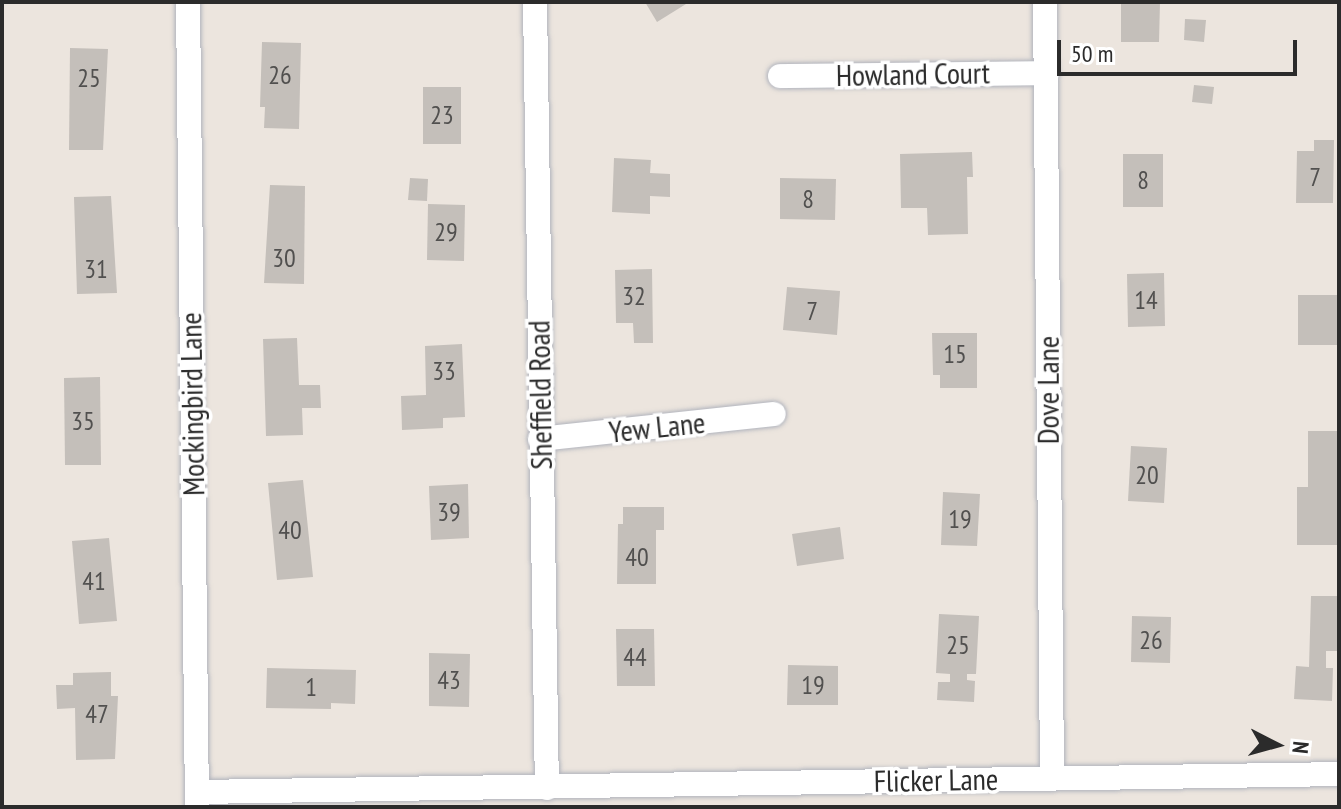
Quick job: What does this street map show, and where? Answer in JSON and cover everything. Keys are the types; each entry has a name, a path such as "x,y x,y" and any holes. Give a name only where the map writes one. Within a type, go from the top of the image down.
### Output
{"street":[{"name":"Mockingbird Lane","path":"188,2 197,800"},
{"name":"Sheffield Road","path":"535,2 547,788"},
{"name":"Dove Lane","path":"1045,2 1052,778"},
{"name":"Howland Court","path":"780,76 1047,73"},
{"name":"Yew Lane","path":"540,439 774,414"},
{"name":"Flicker Lane","path":"197,800 547,788 1339,774"}],"building":[{"path":"645,2 684,2 686,4 657,22"},
{"path":"1121,2 1160,2 1159,42 1121,42"},
{"path":"1185,19 1206,20 1204,42 1184,40"},
{"path":"262,42 301,43 299,129 264,128 265,107 260,107"},
{"path":"70,48 108,49 103,150 69,150"},
{"path":"1194,85 1214,87 1212,104 1192,102"},
{"path":"423,87 461,87 461,144 423,144"},
{"path":"1314,140 1334,140 1333,203 1296,203 1297,151 1314,151"},
{"path":"972,152 973,177 967,177 968,234 928,235 927,208 901,208 900,154"},
{"path":"1123,154 1163,154 1163,207 1123,207"},
{"path":"614,158 651,160 650,173 670,174 670,197 650,196 650,214 612,212"},
{"path":"410,178 428,179 427,201 408,200"},
{"path":"780,178 836,179 835,220 780,219"},
{"path":"270,185 305,186 304,284 264,283"},
{"path":"111,196 117,293 77,294 74,197"},
{"path":"428,204 465,205 464,261 427,260"},
{"path":"652,269 653,343 634,343 633,323 616,323 615,270"},
{"path":"1164,273 1165,326 1128,327 1127,274"},
{"path":"787,287 840,291 837,335 783,330"},
{"path":"1298,295 1339,295 1339,345 1298,345"},
{"path":"932,333 977,333 977,388 940,388 940,375 933,375"},
{"path":"297,338 299,385 320,385 321,408 302,408 303,435 266,436 263,339"},
{"path":"462,344 465,417 443,418 443,428 402,430 401,396 426,395 425,346"},
{"path":"100,377 101,465 65,465 64,378"},
{"path":"1308,431 1339,431 1339,545 1297,545 1297,487 1308,487"},
{"path":"1131,446 1167,448 1164,503 1128,501"},
{"path":"303,480 313,577 277,580 268,483"},
{"path":"468,484 469,538 431,540 429,486"},
{"path":"943,492 980,494 977,546 941,545"},
{"path":"623,507 664,507 664,530 656,530 656,584 617,584 618,524 623,524"},
{"path":"840,527 844,559 797,566 792,534"},
{"path":"109,538 117,621 79,624 72,541"},
{"path":"1311,596 1339,596 1339,651 1326,651 1326,668 1333,668 1332,701 1294,699 1296,666 1309,667"},
{"path":"939,614 979,616 976,674 967,674 967,680 975,681 974,702 937,700 938,682 950,682 950,674 936,673"},
{"path":"1132,616 1171,617 1170,663 1131,662"},
{"path":"616,629 654,629 655,686 617,686"},
{"path":"429,653 470,654 469,707 429,706"},
{"path":"788,665 838,666 838,705 787,705"},
{"path":"267,668 356,670 355,704 331,703 331,709 266,708"},
{"path":"111,672 111,696 118,696 115,759 76,760 75,708 57,709 56,685 73,685 73,673"}]}
